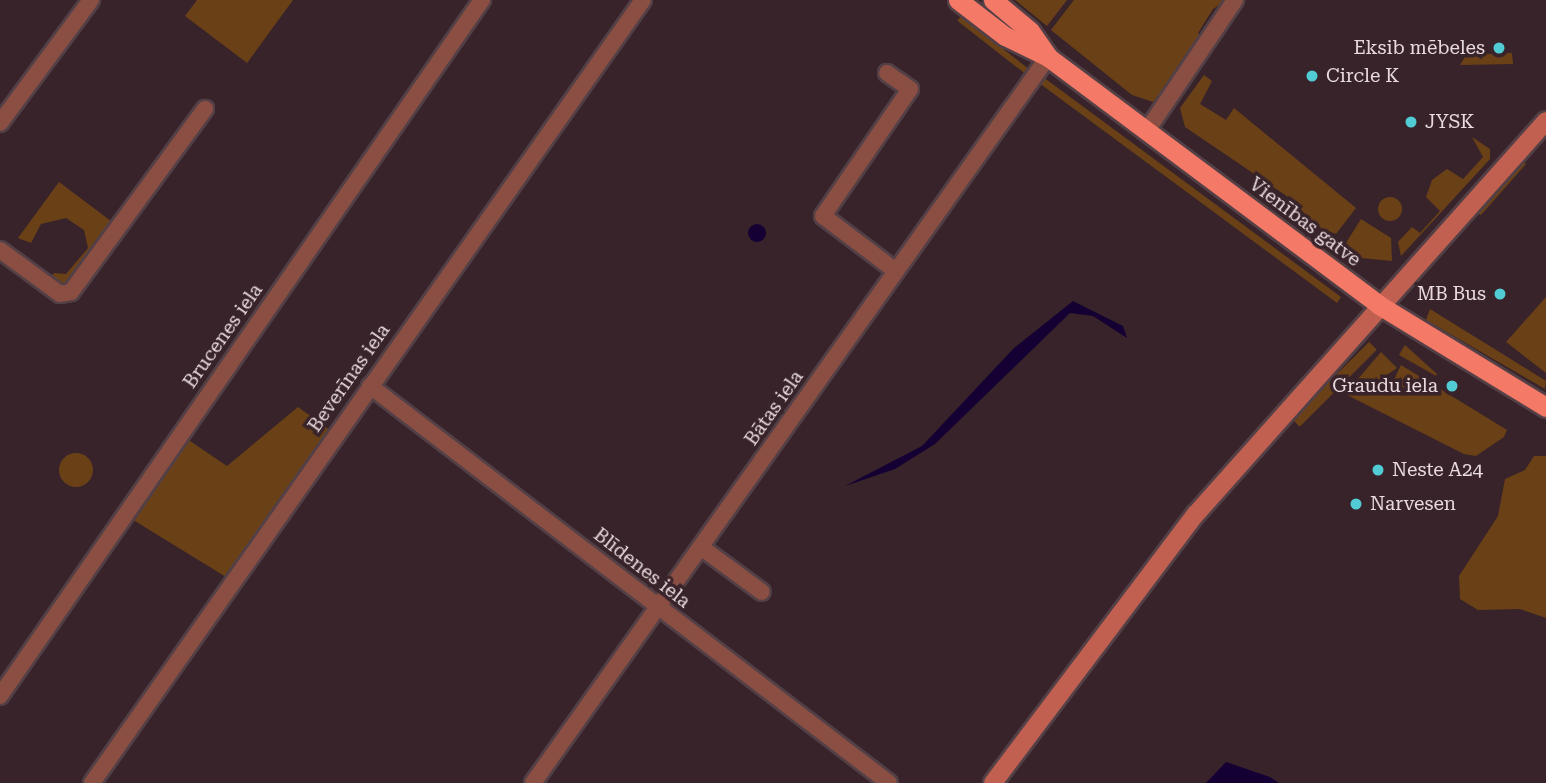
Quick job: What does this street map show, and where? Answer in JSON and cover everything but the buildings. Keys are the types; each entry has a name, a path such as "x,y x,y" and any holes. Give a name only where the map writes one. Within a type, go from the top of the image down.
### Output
{"highway":[{"name":"Vienības gatve","path":"958,0 1004,36 1048,57 1379,305 1546,407"},
{"name":"Vienības gatve","path":"993,0 1030,31 1048,57"}],"main road":[{"path":"993,783 1196,514 1379,305 1546,121"}],"street":[{"path":"0,123 91,0"},
{"name":"Brucenes iela","path":"0,696 482,0"},
{"name":"Beverīnas iela","path":"92,783 643,0"},
{"path":"1146,132 1235,0"},
{"name":"Bātas iela","path":"541,780 659,608 1048,57"},
{"path":"887,73 910,89 823,216 896,271"},
{"path":"0,250 60,294 71,292 205,109"},
{"name":"Blīdenes iela","path":"370,386 889,783"},
{"path":"702,548 762,592"}],"shaded area":[{"path":"197,0 293,0 247,63 185,16"},
{"path":"1015,0 1067,0 1047,26"},
{"path":"1074,0 1227,0 1213,9 1198,33 1205,41 1153,102 1132,95 1051,30"},
{"path":"961,16 1030,70 1026,74 957,21"},
{"path":"1512,53 1513,64 1460,65 1466,55"},
{"path":"1204,75 1212,81 1200,104 1226,120 1234,108 1356,208 1336,234 1316,226 1291,199 1185,127 1180,108"},
{"path":"1038,76 1043,77 1341,297 1337,303 1035,80"},
{"path":"1472,137 1490,149 1490,159 1401,256 1398,242 1412,227 1420,233 1440,211 1426,197 1432,180 1447,169 1463,179 1483,157"},
{"path":"1524,162 1526,164 1481,215 1478,213"},
{"path":"59,182 115,224 66,288 48,282 54,273 66,274 88,248 84,230 66,218 41,224 31,243 18,238"},
{"path":"1390,197 1398,201 1402,209 1398,217 1390,221 1382,217 1378,209 1382,201"},
{"path":"1361,219 1391,238 1392,261 1361,258 1344,246"},
{"path":"753,224 761,224 766,233 764,240 753,242 748,237 748,229"},
{"path":"1546,297 1546,373 1506,342"},
{"path":"1073,301 1123,326 1127,338 1093,316 1070,313 935,444 895,469 845,486 922,446 1014,348"},
{"path":"1430,309 1546,381 1545,389 1426,320"},
{"path":"1369,342 1377,350 1300,427 1292,419"},
{"path":"1405,345 1437,374 1436,376 1399,355"},
{"path":"1381,352 1397,368 1378,381 1390,388 1401,365 1507,430 1504,437 1476,456 1464,454 1345,394"},
{"path":"298,407 330,430 226,577 130,518 195,429 190,441 227,466"},
{"path":"76,453 88,458 93,470 88,482 76,487 64,482 59,470 64,458"},
{"path":"1534,456 1546,456 1546,618 1520,609 1478,610 1460,599 1459,576 1498,516 1505,479 1525,470"},
{"path":"1226,762 1270,777 1279,783 1206,783"}],"place":[{"name":"Eksib mēbeles","path":"1499,48"},
{"name":"Circle K","path":"1312,76"},
{"name":"JYSK","path":"1411,122"},
{"name":"MB Bus","path":"1500,294"},
{"name":"Graudu iela","path":"1452,386"},
{"name":"Neste A24","path":"1378,470"},
{"name":"Narvesen","path":"1356,504"}]}
